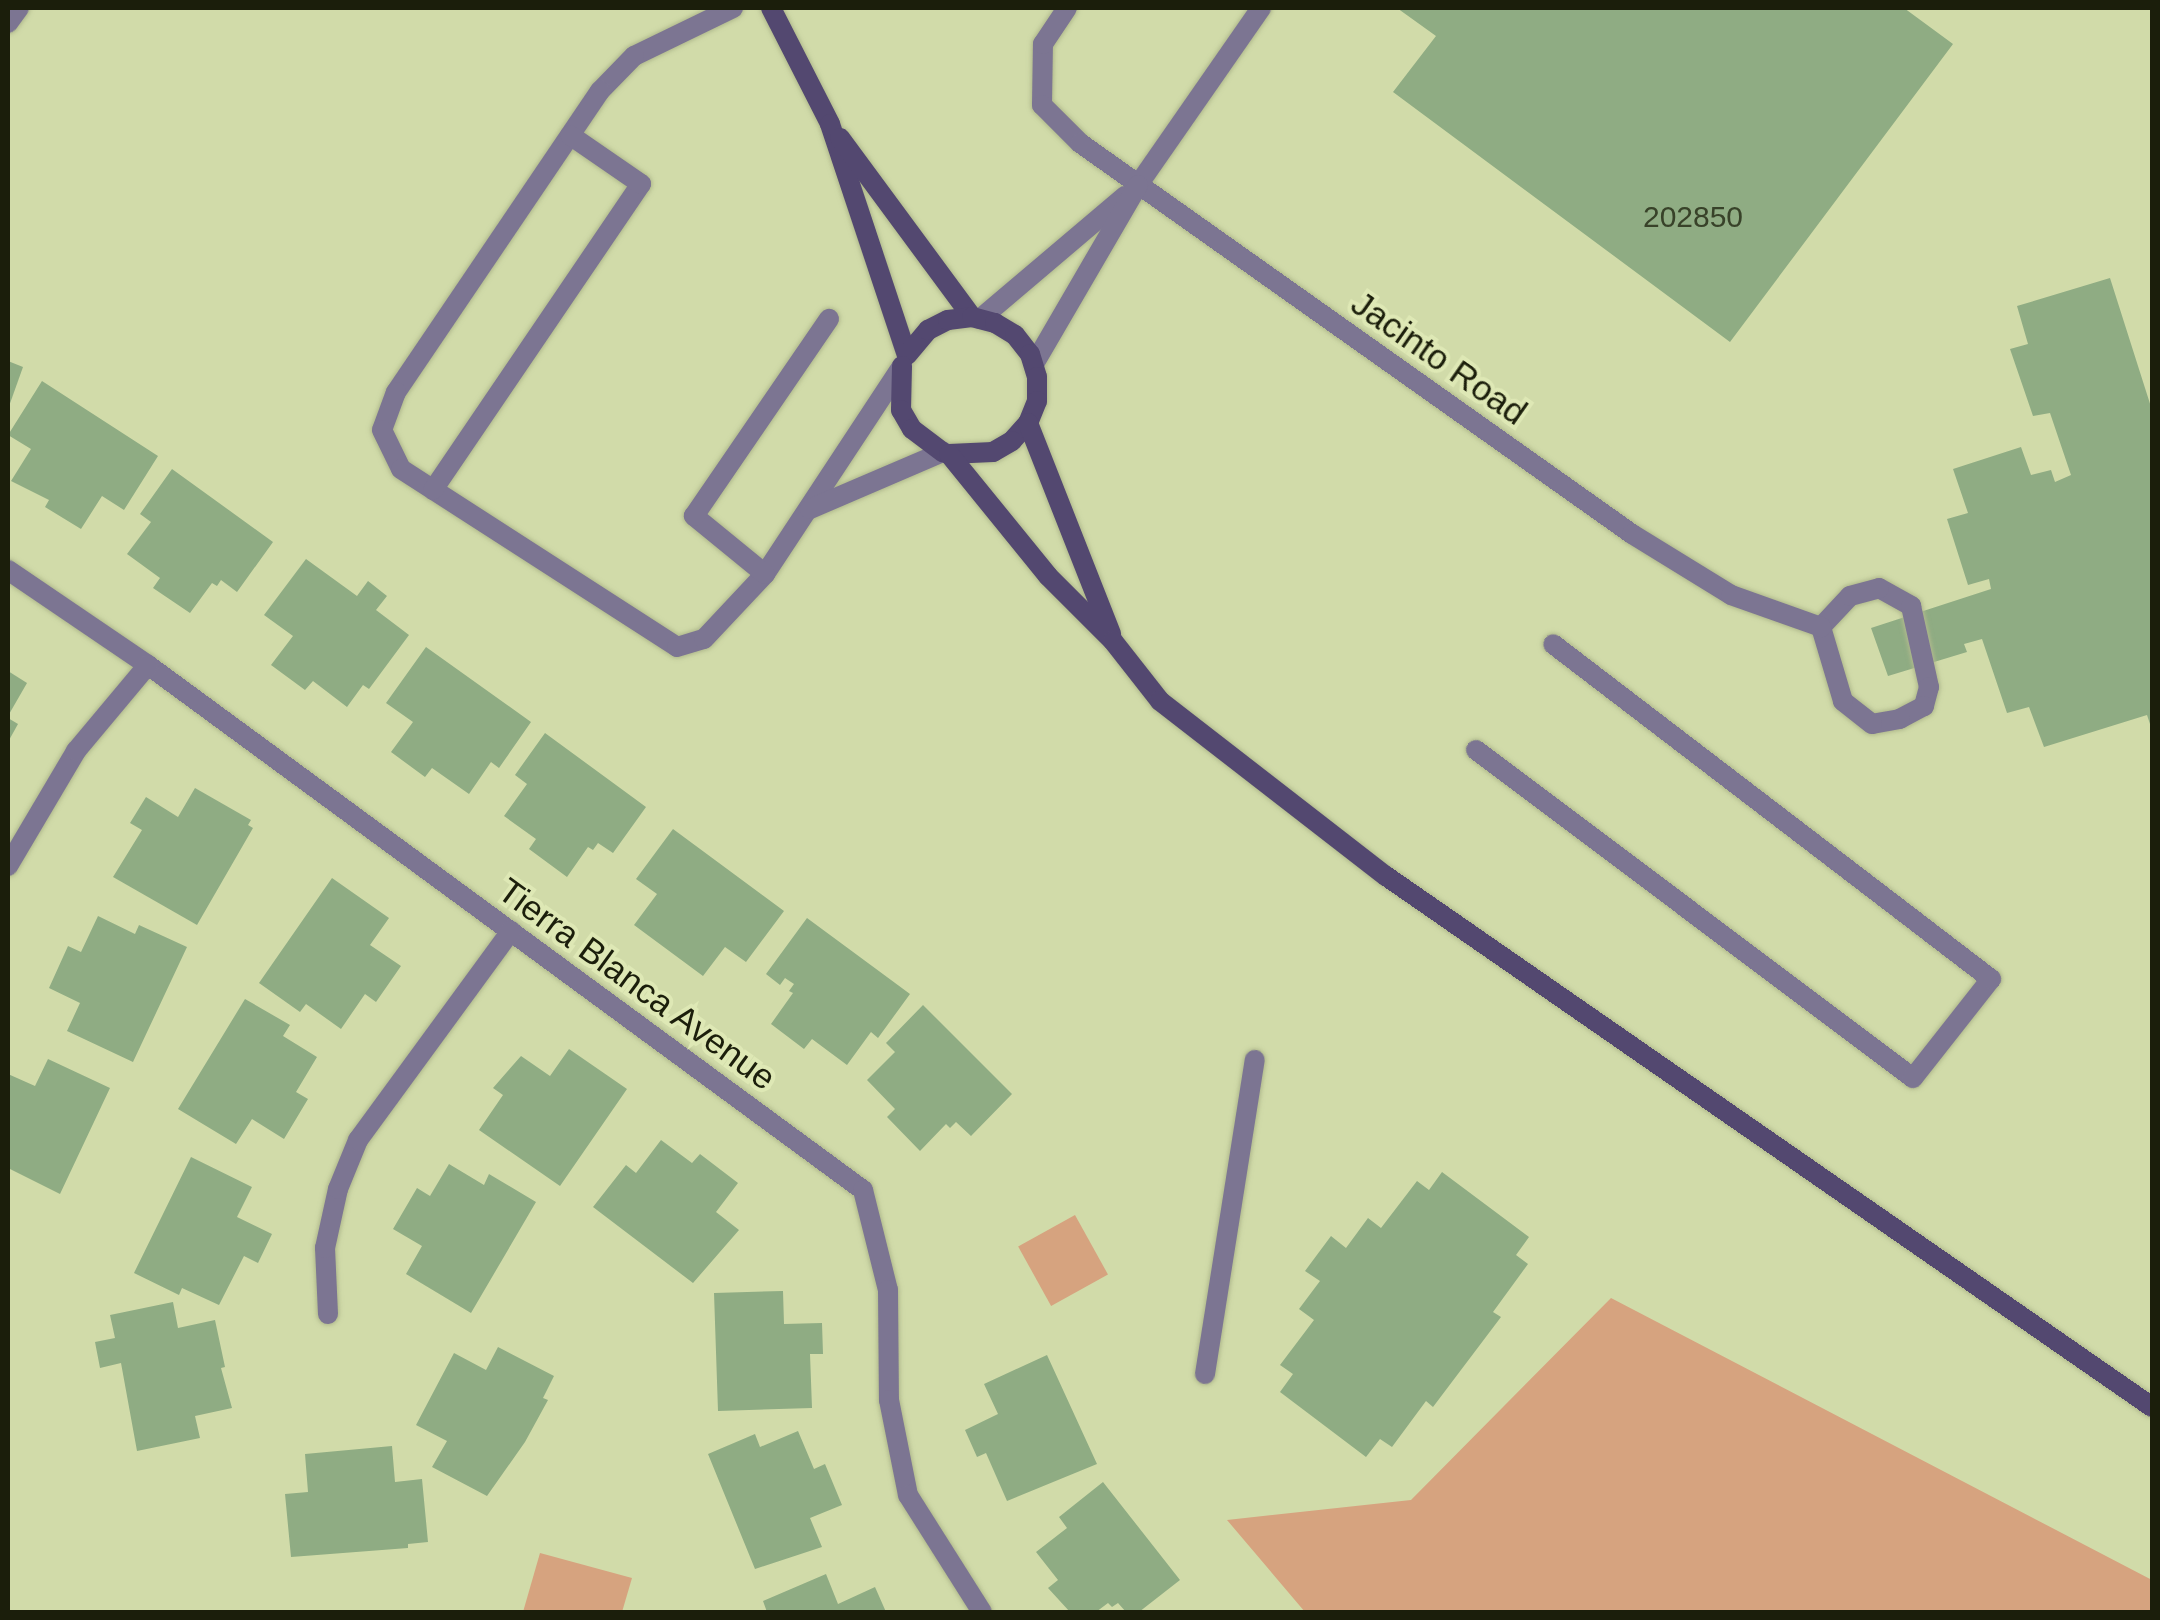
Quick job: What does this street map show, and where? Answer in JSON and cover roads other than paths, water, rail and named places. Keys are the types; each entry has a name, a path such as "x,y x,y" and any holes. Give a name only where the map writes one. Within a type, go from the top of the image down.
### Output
{"street":[{"path":"8,23 19,8"},
{"path":"734,8 634,56 600,91 396,392 382,430 402,469 676,647 704,639 765,574 904,360 928,330 948,320 976,318 1016,335 1034,364 1037,401 1028,424 993,452 946,453 808,510"},
{"path":"772,8 830,124 904,360 902,410 912,429 946,453 1048,576 1114,641 1160,701 1386,876 2152,1406"},
{"name":"Jacinto Road","path":"1067,8 1042,44 1042,105 1080,143 1632,534 1731,595 1821,627"},
{"path":"1034,364 1138,184 1261,8"},
{"path":"830,124 976,318"},
{"path":"432,490 641,184 570,135"},
{"path":"976,318 1138,184"},
{"path":"765,574 694,516 829,319"},
{"path":"1028,424 1114,641"},
{"name":"Tierra Blanca Avenue","path":"8,570 148,665 862,1190 888,1290 890,1400 908,1495 982,1612"},
{"path":"1879,588 1911,606 1929,687 1924,706 1900,719 1872,724 1843,701 1821,627 1850,596 1879,588"},
{"path":"1476,750 1913,1078 1990,978 1553,644"},
{"path":"8,866 76,751 148,665"},
{"path":"328,1314 325,1248 338,1189 358,1140 510,931"},
{"path":"1205,1374 1254,1060"}]}
